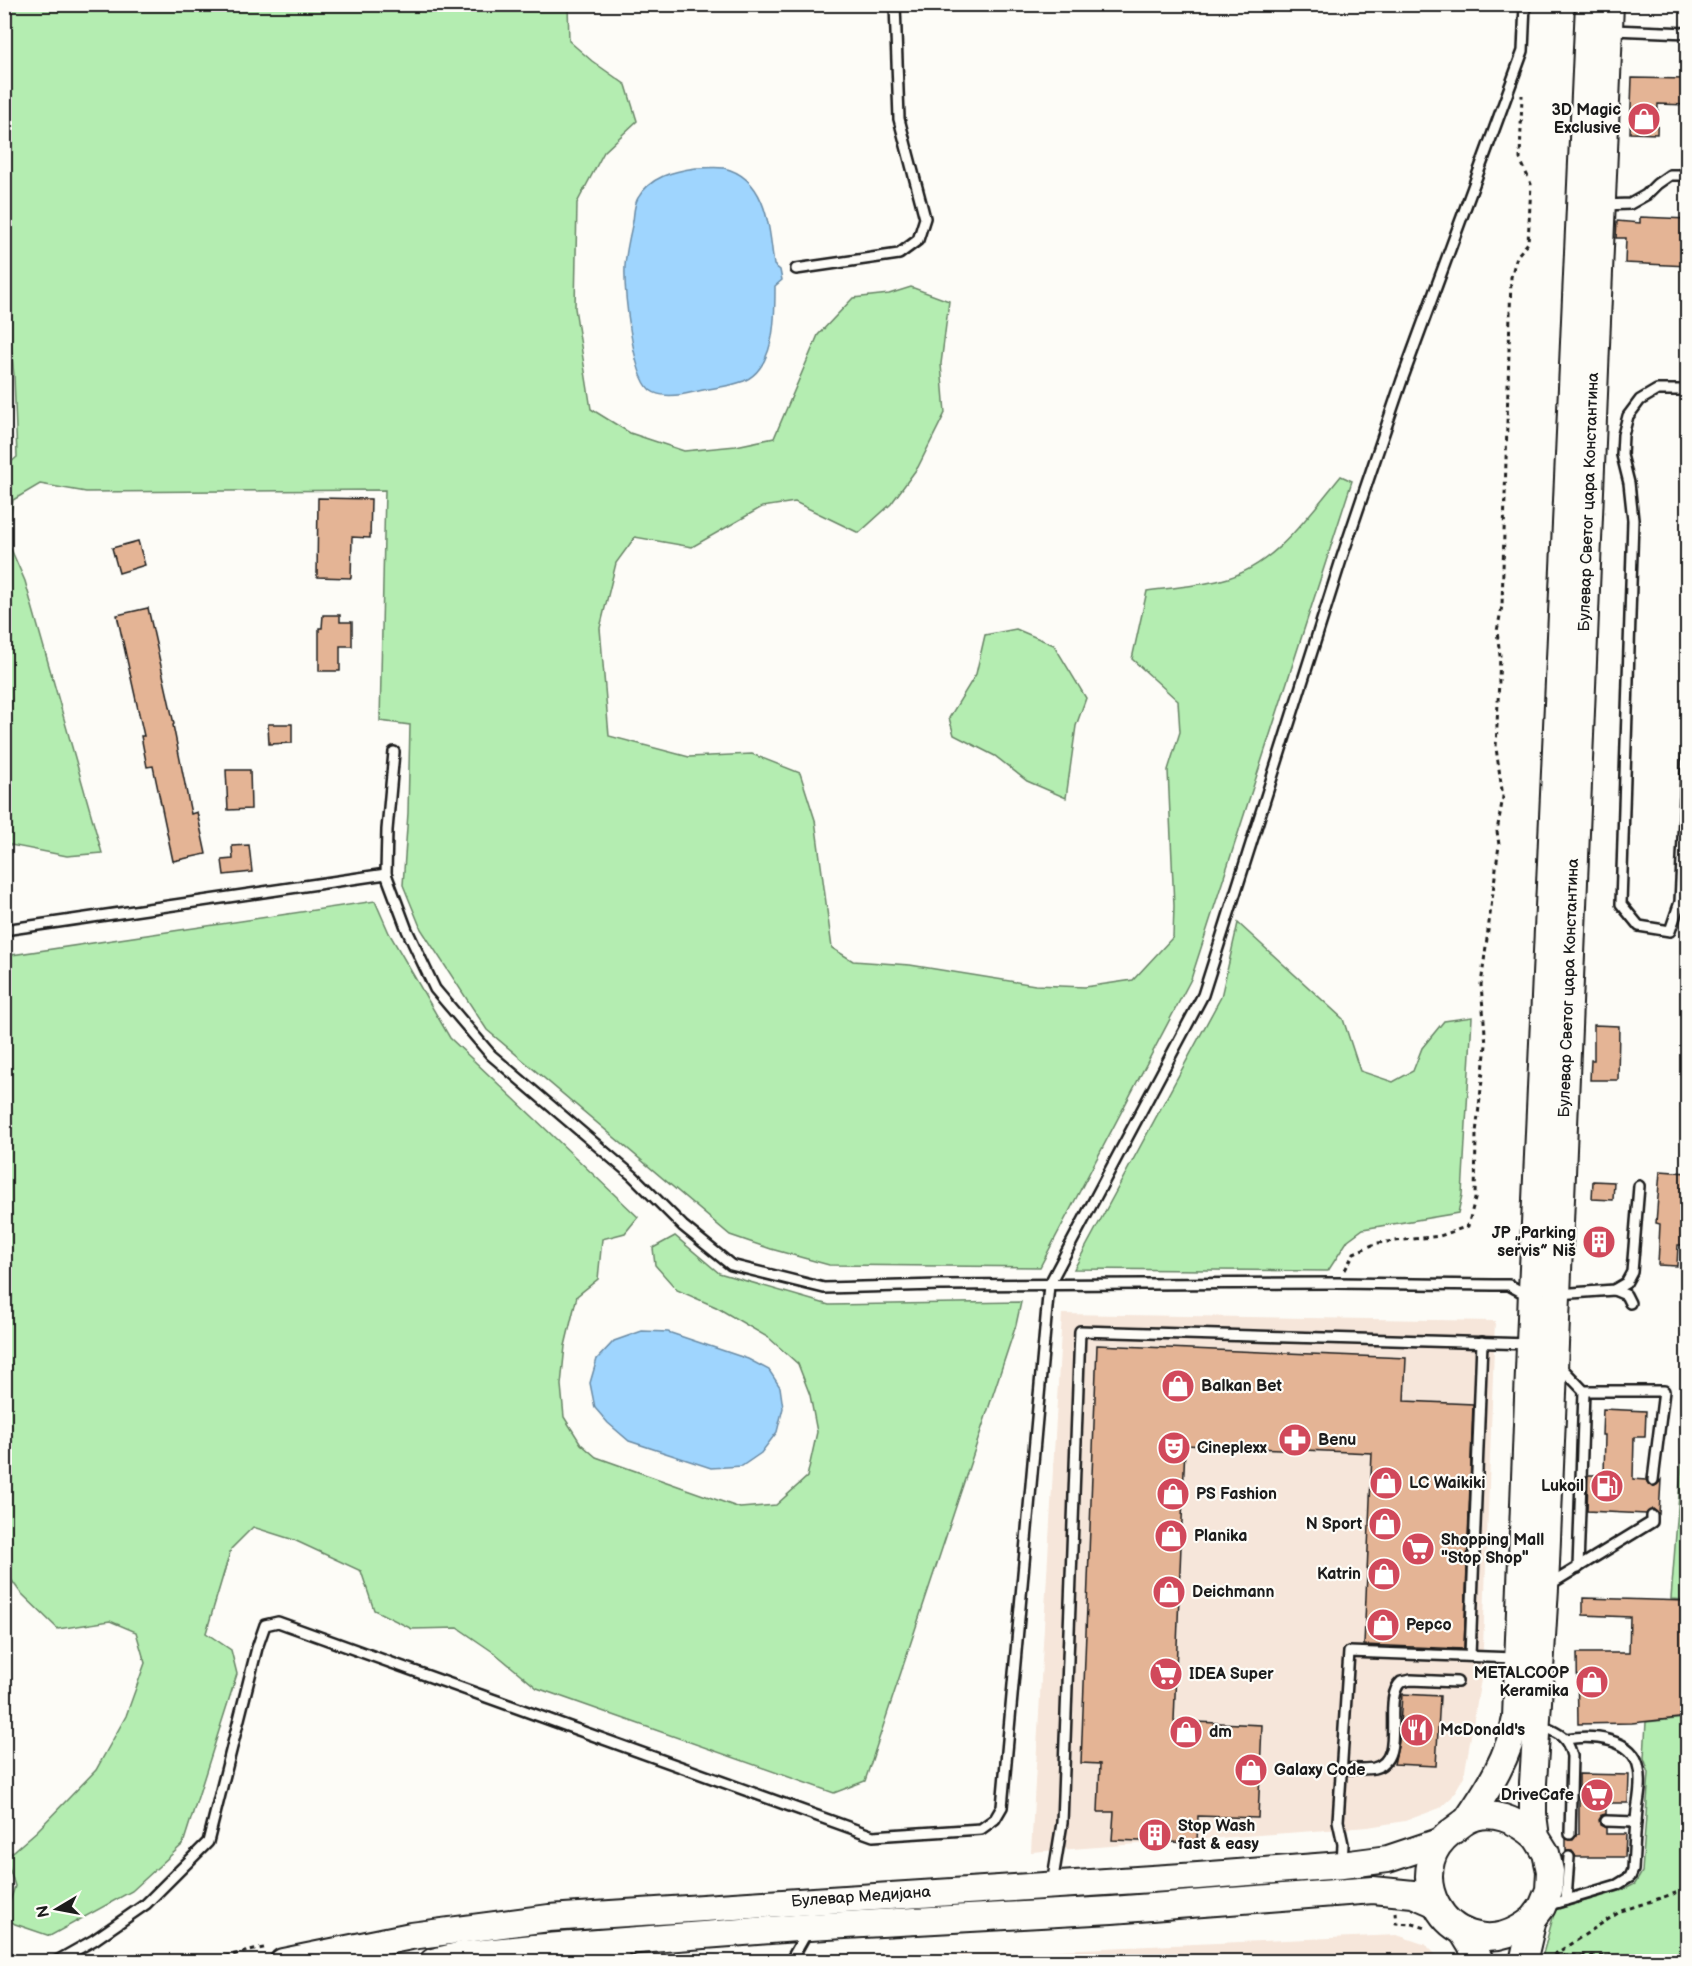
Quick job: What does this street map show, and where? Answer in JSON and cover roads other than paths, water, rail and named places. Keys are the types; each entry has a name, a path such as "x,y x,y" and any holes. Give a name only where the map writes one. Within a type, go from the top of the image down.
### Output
{"main road":[{"name":"Булевар Светог цара Константина","path":"1523,1962 1547,1909 1550,1871 1546,1853 1536,1837 1533,1790 1545,1588 1554,1360 1544,1293 1589,4"},
{"name":"Булевар Светог цара Константина","path":"1467,1820 1493,1782 1512,1741 1516,1718 1531,1344 1544,1293 1611,4"},
{"path":"1536,1837 1522,1825 1504,1817 1485,1816 1467,1820 1439,1842 1430,1862 1429,1882 1434,1903 1446,1919 1462,1931 1480,1937 1500,1937 1518,1931 1547,1909"},
{"name":"Булевар Медијана","path":"283,1962 411,1936 549,1918 1342,1865 1388,1859 1439,1842"},
{"name":"Булевар Медијана","path":"433,1962 475,1954 809,1927 1112,1910 1373,1890 1413,1894 1434,1903"},
{"path":"1462,1931 1481,1962"}],"lane":[{"path":"796,269 899,254 918,240 925,218 899,119 895,4"},
{"path":"56,1962 94,1940 146,1904 207,1842 257,1648 266,1625 278,1622 873,1836 981,1829 995,1819 1002,1807 1049,1285 1203,995 1402,380 1523,51 1525,4"},
{"path":"1609,30 1688,33"},
{"path":"1602,205 1630,204 1646,195 1656,184 1670,175 1688,175"},
{"path":"1688,390 1657,390 1640,400 1628,416 1623,435 1622,455 1629,483 1633,520 1621,904 1639,926 1670,932 1680,902 1688,733"},
{"path":"394,752 387,830 386,874 407,930 435,989 491,1056 633,1176 683,1226 731,1265 824,1288 1337,1283 1501,1285 1520,1291 1544,1293 1614,1290 1626,1295 1630,1303"},
{"path":"4,930 386,874"},
{"path":"1614,1290 1626,1283 1632,1272 1639,1186"},
{"path":"1057,1885 1054,1872 1062,1823 1080,1331 1531,1344"},
{"path":"1470,1656 1482,1342"},
{"path":"1554,1360 1584,1390 1664,1391 1653,1480"},
{"path":"1578,1568 1584,1390"},
{"path":"1545,1588 1652,1522 1652,1516"},
{"path":"1342,1865 1343,1844 1338,1821 1349,1652 1518,1658"},
{"path":"1340,1769 1375,1768 1386,1759 1391,1751 1394,1693 1398,1686 1408,1680 1457,1682"},
{"path":"1537,1724 1566,1739 1590,1737 1620,1744 1630,1750 1639,1768 1633,1870 1630,1876 1617,1885 1547,1909"},
{"path":"1566,1739 1572,1756 1575,1820 1570,1834"},
{"path":"1606,1821 1636,1822"},
{"path":"1547,1909 1569,1857"},
{"path":"790,1962 809,1927"},
{"path":"588,1944 616,1951 632,1962"}],"water":[{"path":"696,168 724,168 739,174 750,183 764,207 774,265 780,270 782,280 775,286 774,325 768,352 755,374 732,385 684,394 660,395 650,390 638,367 630,331 625,278 626,255 636,203 643,191 663,176"},
{"path":"642,1331 668,1332 748,1359 769,1370 780,1387 783,1408 777,1432 761,1453 742,1466 711,1468 629,1441 608,1423 595,1408 590,1383 597,1359 614,1341"}],"place":[{"name":"3D Magic Exclusive","path":"1644,119"},
{"name":"JP „Parking servis” Niš","path":"1599,1242"},
{"name":"Balkan Bet","path":"1178,1386"},
{"name":"Benu","path":"1295,1440"},
{"name":"Cineplexx","path":"1174,1448"},
{"name":"LC Waikiki","path":"1386,1483"},
{"name":"Lukoil","path":"1607,1486"},
{"name":"PS Fashion","path":"1173,1494"},
{"name":"N Sport","path":"1385,1524"},
{"name":"Planika","path":"1171,1536"},
{"name":"Shopping Mall \"Stop Shop\"","path":"1418,1549"},
{"name":"Katrin","path":"1384,1574"},
{"name":"Deichmann","path":"1169,1592"},
{"name":"Pepco","path":"1383,1625"},
{"name":"IDEA Super","path":"1166,1674"},
{"name":"METALCOOP Keramika","path":"1592,1682"},
{"name":"McDonald's","path":"1417,1730"},
{"name":"dm","path":"1186,1732"},
{"name":"Galaxy Code","path":"1251,1770"},
{"name":"DriveCafe","path":"1597,1795"},
{"name":"Stop Wash fast & easy","path":"1155,1835"}]}
